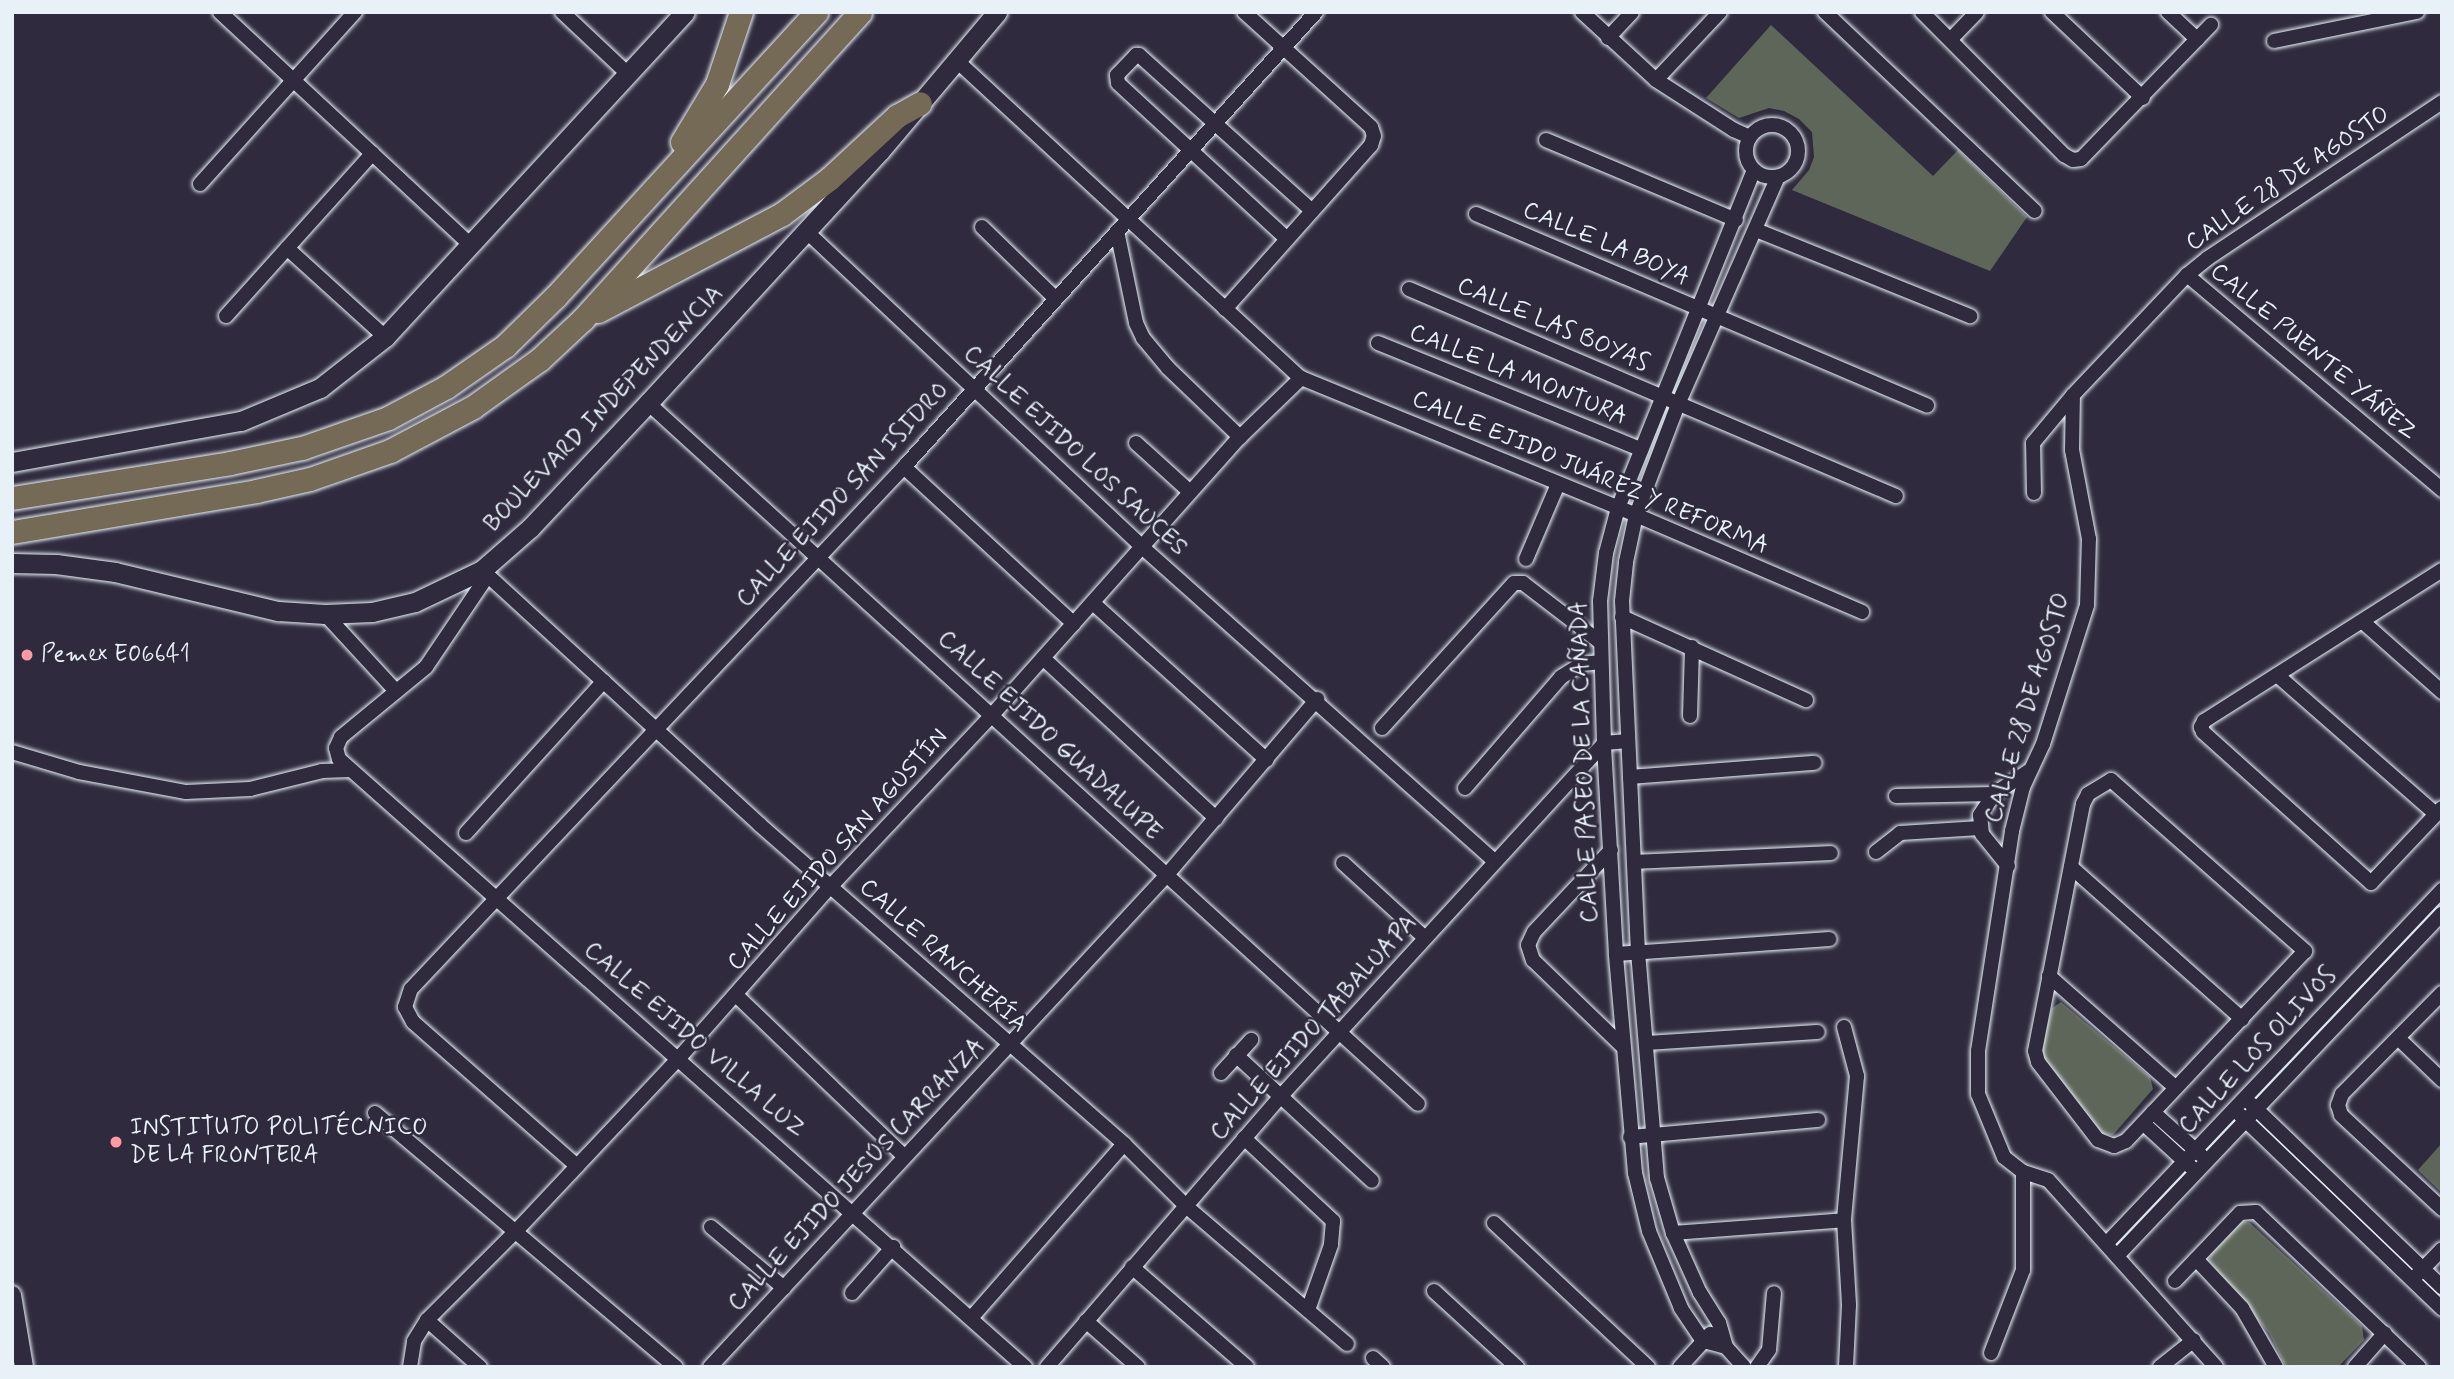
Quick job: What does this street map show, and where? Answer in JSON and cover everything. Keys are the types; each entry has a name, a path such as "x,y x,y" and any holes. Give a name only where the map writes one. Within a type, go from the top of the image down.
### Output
{"highway":[{"path":"643,201 717,84 741,12"},
{"path":"12,498 268,456 329,440 372,424 446,387 505,346 600,251 816,12"},
{"path":"12,532 256,491 310,479 369,460 473,407 539,360 583,319 860,12"},
{"path":"583,319 782,214 829,179 897,116 920,103"}],"main road":[{"path":"12,462 240,421 320,388 385,337 685,12"},
{"name":"BOULEVARD INDEPENDENCIA","path":"12,564 92,568 278,611 325,614 372,612 415,602 485,572 648,403 806,231 998,12"}],"street":[{"path":"220,12 471,245"},
{"path":"200,184 355,12"},
{"path":"562,12 629,75"},
{"path":"1225,309 1371,145 1374,136 1371,127 1244,12"},
{"name":"CALLE EJIDO SAN ISIDRO","path":"577,1166 413,1022 405,1007 411,989 817,556 904,467 1316,12"},
{"path":"1582,12 1656,80 1734,130 1750,137"},
{"path":"1608,38 1632,12"},
{"path":"1656,80 1720,12"},
{"path":"1825,12 2035,211"},
{"path":"1922,12 2064,155 2077,160 2143,98 2211,25"},
{"path":"1951,39 1977,12"},
{"path":"2052,12 2143,98"},
{"path":"2168,12 2197,39"},
{"path":"2274,41 2417,12"},
{"path":"1287,239 1117,80 1117,75 1139,55 1312,211"},
{"path":"956,60 1122,226 1225,309 1300,378"},
{"name":"CALLE 28 DE AGOSTO","path":"2216,1367 2048,1180 2023,1172 2004,1157 1993,1125 1979,1103 1976,1072 2015,821 2028,771 2043,744 2085,614 2088,596 2089,539 2071,432 2073,395 2187,275 2208,258 2442,102"},
{"path":"1763,126 1781,126 1795,137 1798,144 1797,161 1792,168 1778,177 1769,177 1754,170 1746,154 1750,137 1763,126"},
{"path":"1546,140 1736,220"},
{"path":"226,316 373,153"},
{"name":"CALLE PASEO DE LA CAÑADA","path":"1703,1341 1681,1308 1649,1231 1630,1137 1604,743 1601,584 1618,508 1754,170"},
{"path":"1718,316 1778,177"},
{"name":"CALLE LA BOYA","path":"1476,214 1927,405"},
{"path":"1122,226 1136,323 1143,338 1168,368 1240,437"},
{"path":"982,227 1055,298"},
{"path":"1756,230 1970,316"},
{"name":"CALLE EJIDO LOS SAUCES","path":"806,231 1142,547 1317,699 1495,861"},
{"path":"287,248 385,337"},
{"name":"CALLE PUENTE YÁÑEZ","path":"2187,275 2442,490"},
{"name":"CALLE LAS BOYAS","path":"1409,289 1896,496"},
{"name":"CALLE PASEO DE LA CAÑADA","path":"1718,316 1678,402 1636,515 1626,562 1622,617 1638,953 1657,1178 1673,1233 1700,1293 1719,1323 1726,1347 1744,1367"},
{"name":"CALLE LA MONTURA","path":"1378,343 1641,449"},
{"name":"CALLE EJIDO SAN AGUSTÍN","path":"411,1359 427,1320 516,1231 679,1058 830,887 1043,659 1240,437 1300,378"},
{"name":"CALLE EJIDO JUÁREZ Y REFORMA","path":"1300,378 1636,515 1862,612"},
{"path":"2034,493 2033,443 2073,395"},
{"name":"CALLE EJIDO GUADALUPE","path":"648,403 1418,1104"},
{"path":"1136,443 1190,492"},
{"path":"904,467 1074,624"},
{"path":"1526,559 1558,484"},
{"path":"2277,675 2439,811 2371,883 2203,732 2201,727 2204,722 2277,675 2363,622 2442,570"},
{"path":"325,614 395,690 433,659 485,572"},
{"name":"CALLE RANCHERÍA","path":"485,572 830,887 1124,1144 1186,1206 1347,1344"},
{"path":"1382,728 1514,583 1523,583 1600,642"},
{"path":"1093,603 1267,760"},
{"path":"1622,617 1806,700"},
{"path":"2363,622 2442,692"},
{"path":"1690,716 1692,647"},
{"path":"1043,659 1216,818"},
{"path":"1465,788 1562,677 1582,664 1601,662"},
{"path":"466,833 604,681"},
{"name":"CALLE EJIDO VILLA LUZ","path":"395,690 341,737 336,748 339,759 853,1211 1025,1367"},
{"name":"CALLE EJIDO JESÚS CARRANZA","path":"710,1367 1166,876 1317,699"},
{"path":"1604,743 1628,741"},
{"name":"CALLE EJIDO TABALUAPA","path":"1047,1367 1280,1097 1604,743"},
{"path":"12,751 79,772 186,792 250,789 322,771 350,770"},
{"path":"1630,777 1814,764"},
{"path":"2008,866 1980,828 1982,808 1994,794 2028,771"},
{"path":"2111,780 2305,951 2143,1123 2121,1144 2115,1146 2101,1143 2038,1062 2035,1051 2049,976 2085,799 2111,780"},
{"path":"1896,796 1994,794"},
{"path":"1876,852 1900,834 1980,828"},
{"path":"1611,850 1534,932 1528,946 1533,960 1623,1047"},
{"path":"1634,862 1831,853"},
{"path":"1343,863 1425,938"},
{"path":"2071,867 2242,1019"},
{"name":"CALLE LOS OLIVOS","path":"2107,1243 2442,890"},
{"name":"CALLE LOS OLIVOS","path":"2117,1256 2442,914"},
{"path":"1616,954 1829,939"},
{"path":"2049,976 2176,1088"},
{"path":"2442,993 2342,1094 2339,1110 2442,1209"},
{"path":"736,995 904,1156"},
{"path":"1844,1027 1857,1076 1844,1220 1849,1305 1846,1367"},
{"path":"1646,1043 1818,1032"},
{"path":"2398,1038 2442,1080"},
{"path":"1221,1073 1251,1040"},
{"path":"1236,1055 1372,1181"},
{"path":"2245,1098 2435,1276"},
{"path":"2234,1110 2442,1309"},
{"path":"2153,1112 2190,1156 2196,1172"},
{"path":"375,1113 676,1367"},
{"path":"1630,1137 1818,1120"},
{"path":"2143,1123 2190,1156 2207,1161"},
{"path":"1244,1139 1331,1217 1331,1245 1308,1310"},
{"path":"972,1317 1124,1144"},
{"path":"1991,1353 2018,1287 2024,1262 2023,1172"},
{"path":"2175,1281 2240,1213 2256,1212 2419,1367"},
{"path":"1673,1233 1844,1220"},
{"path":"1494,1223 1648,1367"},
{"path":"711,1227 783,1288"},
{"path":"852,1293 893,1247"},
{"path":"2423,1291 2435,1276 2442,1249"},
{"path":"2196,1259 2242,1308 2276,1367"},
{"path":"1132,1267 1247,1367"},
{"path":"2412,1280 2435,1276"},
{"path":"1434,1291 1517,1367"},
{"path":"1757,1367 1769,1350 1774,1293"},
{"path":"12,1295 24,1367"},
{"path":"427,1320 480,1367"},
{"path":"1086,1321 1138,1367"},
{"path":"1680,1367 1719,1323"},
{"path":"2355,1367 2385,1334"},
{"path":"2160,1367 2194,1340"},
{"path":"1703,1341 1726,1347"}],"green space":[{"path":"1771,25 1933,176 1958,150 2027,217 1990,271 1792,190 1809,170 1814,157 1812,132 1799,119 1784,111 1769,108 1739,118 1706,98"},
{"path":"2061,1002 2150,1077 2153,1089 2113,1135 2100,1134 2042,1057 2041,1046 2052,1008"},
{"path":"2442,1143 2442,1193 2418,1170"},
{"path":"2240,1221 2250,1223 2362,1326 2364,1340 2338,1367 2286,1367 2269,1333 2209,1261 2211,1250"}],"place":[{"name":"Pemex E06641","path":"27,655"},
{"name":"INSTITUTO POLITÉCNICO DE LA FRONTERA","path":"116,1142"}]}
